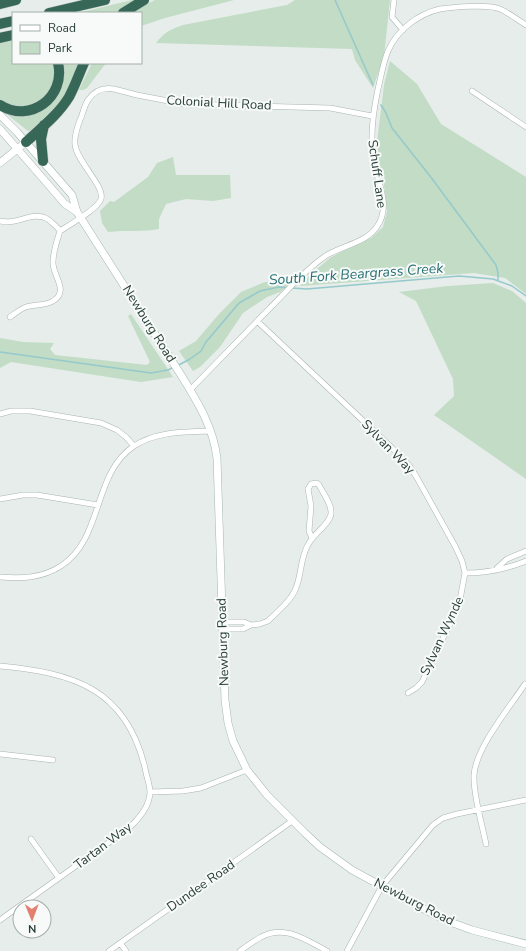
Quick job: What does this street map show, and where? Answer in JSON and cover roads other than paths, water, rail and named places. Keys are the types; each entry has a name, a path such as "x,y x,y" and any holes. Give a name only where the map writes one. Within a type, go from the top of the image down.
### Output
{"highway":[{"path":"0,4 16,0"},
{"path":"53,12 105,0"},
{"path":"125,12 144,0"},
{"path":"0,24 12,21"},
{"path":"0,38 12,36"},
{"path":"0,105 20,112 32,110 44,104 56,88 59,75 58,64"},
{"path":"26,142 44,125 68,98 84,64"},
{"path":"43,161 41,140 44,125"}],"main road":[{"name":"Newburg Road","path":"0,115 17,132 72,195 79,215 205,414 211,431 217,458 225,700 228,723 233,741 247,770 267,795 292,821 320,847 338,861 453,923 472,930 526,944"},
{"name":"Newburg Road","path":"0,130 65,204 79,215"},
{"path":"0,163 26,142"}],"street":[{"path":"394,0 392,17 402,30"},
{"name":"Schuff Lane","path":"190,390 284,293 324,257 369,235 381,220 383,204 381,188 373,159 372,116 387,52 402,30 421,16 438,10 454,7 486,6 500,8 526,25"},
{"name":"Colonial Hill Road","path":"79,215 97,204 101,197 100,188 80,159 75,144 77,130 87,102 91,96 99,90 109,88 161,100 192,105 326,108 372,116"},
{"path":"472,92 526,127"},
{"path":"0,221 8,222 37,215 45,217 57,226 60,231"},
{"path":"10,317 26,307 53,302 59,294 61,290 60,282 54,271 52,261 60,231 79,215"},
{"name":"Sylvan Way","path":"257,321 408,464 455,546 462,561 465,573"},
{"path":"0,414 11,411 30,411 101,423 117,430 134,446"},
{"path":"0,577 36,577 50,572 64,564 75,554 84,543 112,470 120,459 134,446 160,435 211,431"},
{"path":"222,626 243,629 251,625 268,621 294,593 305,550 312,538 327,523 331,513 330,508 317,483 311,484 308,489 311,506 309,531 312,538"},
{"path":"0,499 23,495 37,495 98,505"},
{"path":"497,568 508,559 526,551"},
{"path":"465,573 481,573 497,568 505,568 526,561"},
{"name":"Sylvan Wynde","path":"408,693 422,682 459,606 465,573"},
{"path":"0,666 42,671 60,676 85,685 108,701 123,716 132,732 143,762 150,792 183,791 201,788 247,770"},
{"path":"486,844 475,788 474,775 479,754 525,684"},
{"path":"0,754 53,760"},
{"name":"Tartan Way","path":"0,920 133,824 141,815 150,792"},
{"path":"346,951 382,886 433,825 448,816 479,808 524,800 526,795"},
{"name":"Dundee Road","path":"109,951 292,821"},
{"path":"31,839 59,878"},
{"path":"240,951 266,934 284,932 297,935 327,951"},
{"path":"120,944 126,951"}],"waterway":[{"path":"335,0 373,85"},
{"path":"381,105 392,128 430,176 496,265 498,280"},
{"name":"South Fork Beargrass Creek","path":"292,288 307,289 459,276 493,279 512,286 526,296"},
{"name":"South Fork Beargrass Creek","path":"177,366 201,351 206,342 239,303 260,291 279,287 288,288"},
{"name":"South Fork Beargrass Creek","path":"0,352 151,373 168,370 174,367"}]}
